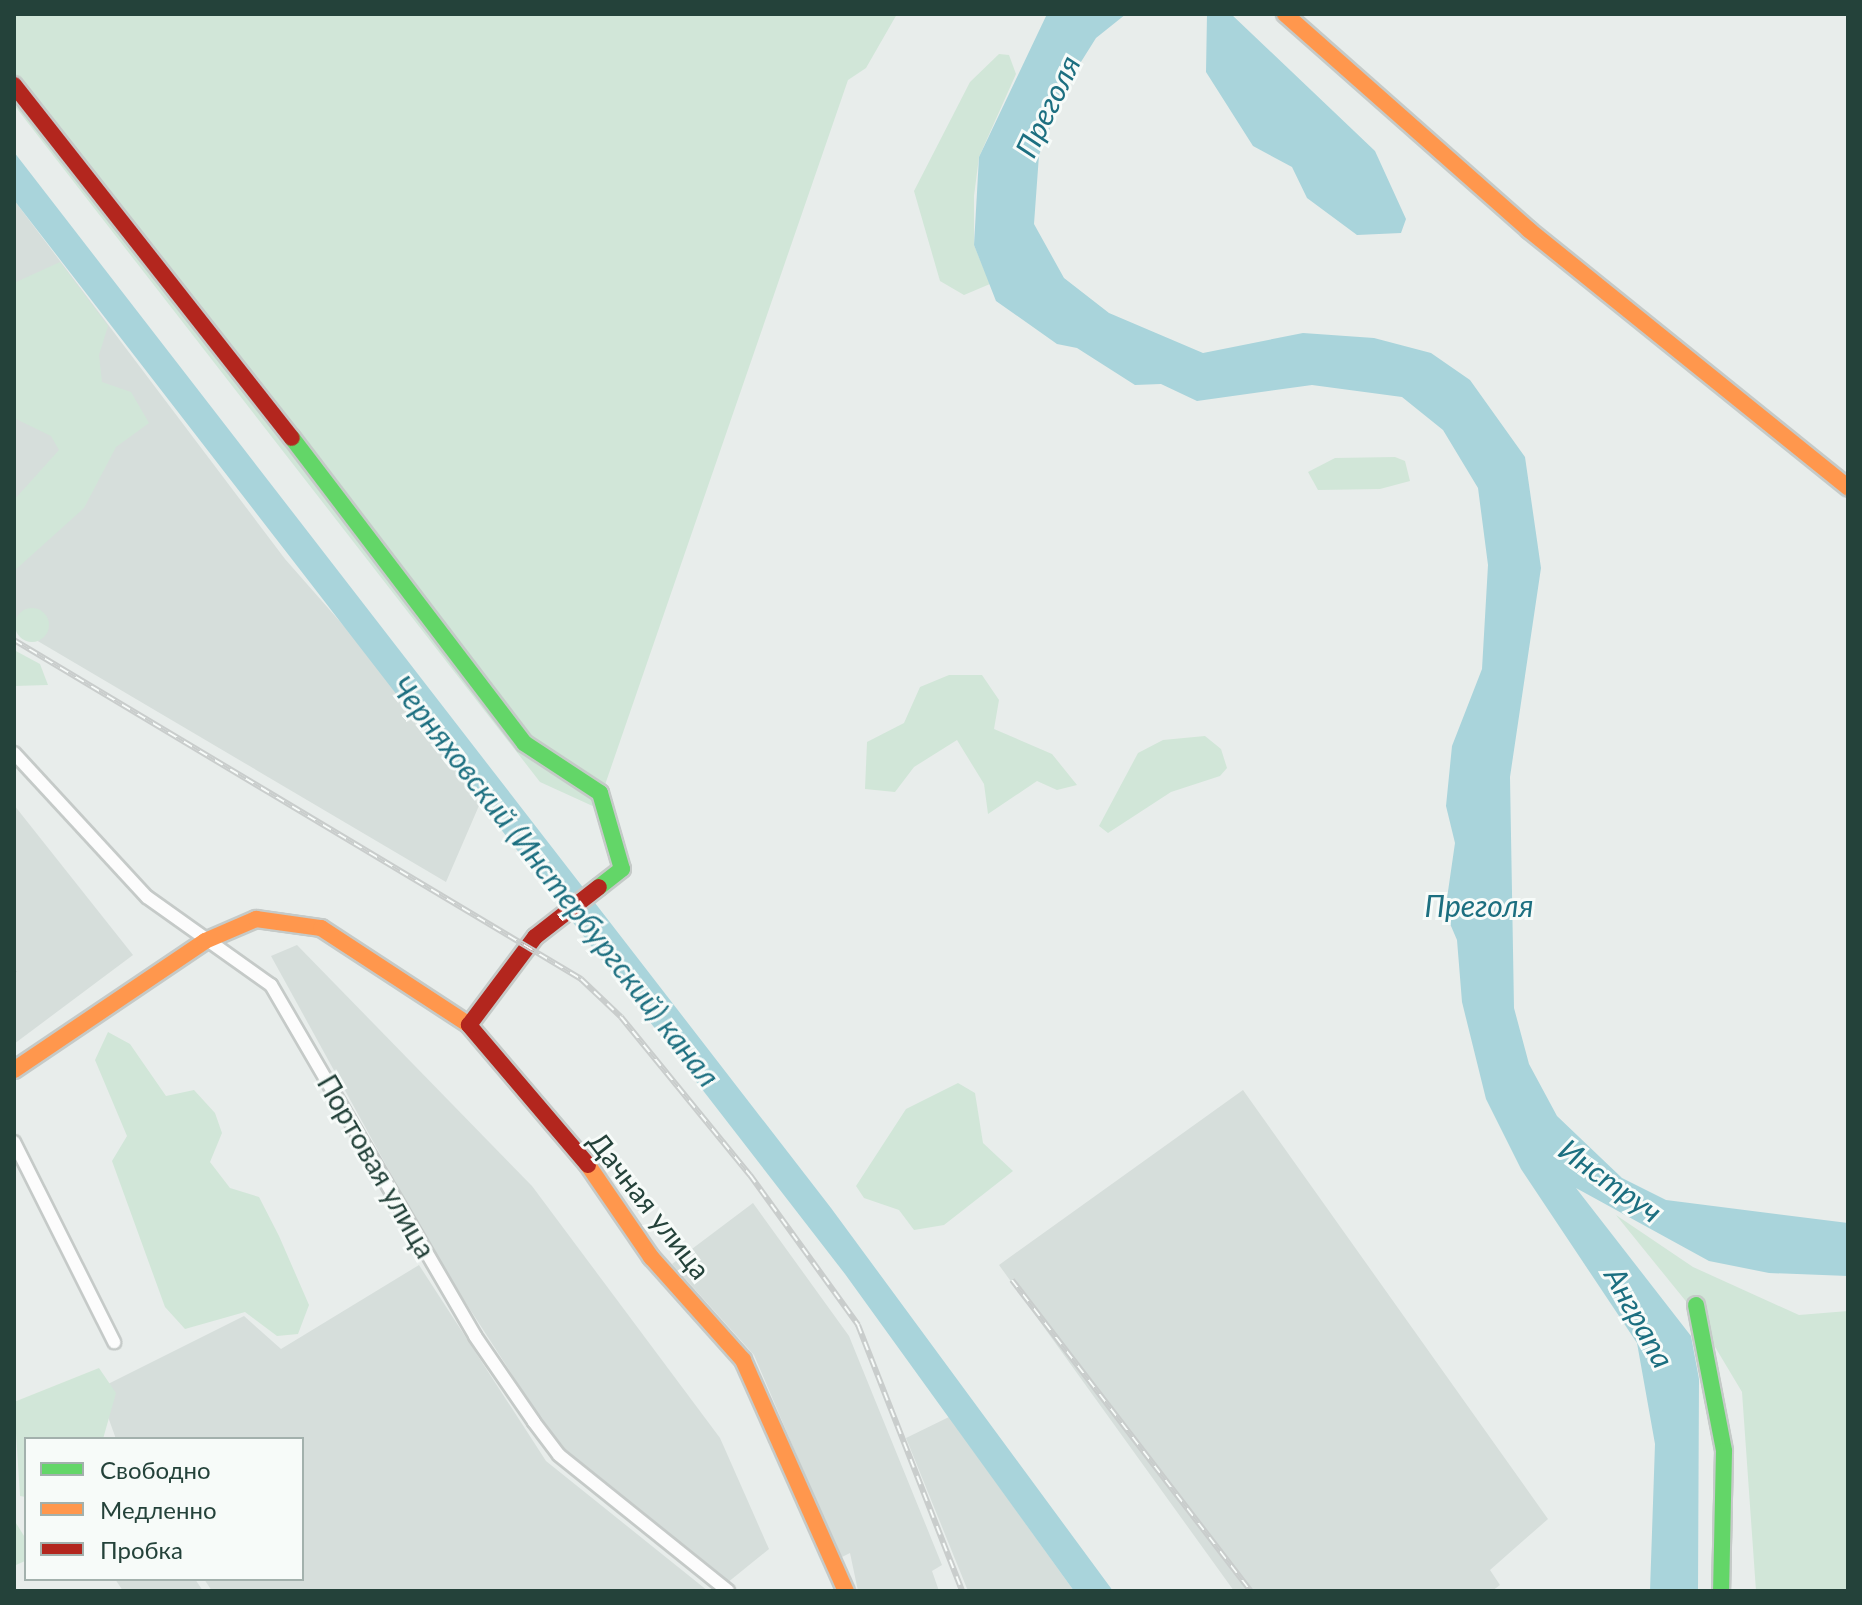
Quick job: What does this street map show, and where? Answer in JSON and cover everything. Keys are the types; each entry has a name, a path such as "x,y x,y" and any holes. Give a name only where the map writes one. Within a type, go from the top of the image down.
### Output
{"street":[{"path":"1285,14 1529,230 1848,487"},
{"path":"14,85 441,627 524,743 600,793 622,869 550,922 469,1025"},
{"name":"Портовая улица","path":"14,753 101,855 205,941 277,994 475,1336 559,1455 728,1591"},
{"name":"Дачная улица","path":"14,1070 205,941 256,919 321,928 469,1025 607,1187 651,1257 743,1360 846,1591"},
{"path":"14,1142 114,1342"},
{"path":"1696,1305 1724,1451 1721,1591"}],"shaded area":[{"path":"14,200 285,559 394,683 481,801 446,882 14,627"},
{"path":"14,805 133,955 14,1044"},
{"path":"297,945 532,1186 720,1438 769,1549 727,1583 555,1441 440,1263 271,956"},
{"path":"1243,1090 1548,1519 1490,1570 1500,1585 1492,1591 1234,1591 999,1265"},
{"path":"753,1203 849,1336 942,1565 932,1571 939,1591 858,1591 850,1553 842,1557 834,1543 754,1355 672,1264"},
{"path":"419,1265 546,1461 708,1591 212,1591 205,1581 304,1581 304,1437 115,1437 98,1389 244,1316 281,1349"},
{"path":"949,1417 1074,1591 968,1591 906,1438"},
{"path":"116,1581 196,1581 203,1591 123,1591"}],"green space":[{"path":"14,14 897,14 866,68 848,80 597,808 540,782 14,105"},
{"path":"999,54 1009,55 1016,74 979,157 974,196 974,245 990,284 964,295 940,281 914,191 970,82"},
{"path":"60,262 108,326 99,355 102,382 131,392 149,423 116,447 84,508 14,571 14,500 59,450 51,436 14,418 14,283"},
{"path":"1395,457 1405,461 1410,481 1380,489 1318,490 1308,472 1335,458"},
{"path":"32,608 44,613 49,625 44,637 32,642 20,637 15,625 20,613"},
{"path":"14,650 40,664 48,685 14,686"},
{"path":"949,675 982,675 999,700 994,729 1052,754 1077,785 1057,790 1037,781 988,814 984,784 957,740 914,767 895,792 865,789 867,742 904,723 920,687"},
{"path":"1205,736 1221,749 1227,768 1220,776 1171,792 1108,833 1099,826 1138,753 1163,740"},
{"path":"108,1032 130,1044 166,1096 194,1090 215,1113 222,1133 210,1162 230,1188 259,1197 279,1236 309,1305 298,1334 277,1336 245,1312 185,1329 165,1307 112,1161 127,1136 95,1060"},
{"path":"958,1083 975,1093 983,1143 1013,1171 944,1225 914,1230 899,1210 864,1198 856,1186 906,1109"},
{"path":"1616,1215 1693,1267 1799,1315 1848,1311 1848,1591 1756,1591 1742,1392 1693,1310"},
{"path":"99,1368 116,1393 104,1437 24,1437 24,1497 20,1496 14,1402"},
{"path":"14,1520 24,1536 24,1561 16,1565"}],"water":[{"name":"Преголя","path":"1047,14 1126,14 1096,38 1069,81 1039,155 1034,224 1064,278 1109,313 1203,353 1303,333 1374,338 1431,353 1470,380 1525,457 1541,568 1510,777 1514,1008 1529,1064 1557,1116 1622,1178 1666,1200 1848,1223 1848,1276 1769,1273 1709,1261 1576,1188 1691,1336 1699,1379 1698,1591 1650,1591 1655,1444 1637,1343 1521,1169 1486,1099 1462,1002 1457,940 1445,912 1455,843 1446,806 1452,746 1482,669 1488,565 1478,488 1443,430 1402,397 1312,385 1197,401 1161,384 1135,385 1077,348 1057,344 996,301 974,245 979,157"},
{"path":"1207,14 1231,14 1375,151 1406,219 1401,233 1357,235 1307,198 1292,167 1253,146 1206,72"},
{"name":"Черняховский (Инстербургский) канал","path":"14,152 831,1208 1113,1591 1074,1591 845,1274 14,200"}],"railway":[{"path":"14,640 581,979 621,1017 750,1175 858,1325 962,1591"},
{"path":"1012,1280 1251,1591"}],"traffic: fast":[{"path":"292,438 524,743 600,793 622,869 599,887"},
{"path":"1696,1305 1724,1451 1721,1591"}],"traffic: slow":[{"path":"1285,14 1529,230 1848,487"},
{"path":"14,1070 205,941 256,919 321,928 469,1025"},
{"path":"588,1165 651,1257 743,1360 846,1591"}],"traffic: jam":[{"path":"14,85 292,438"},
{"path":"588,1165 469,1025 535,937 599,887"}],"water label":[{"name":"Инструч","path":"1611,1180"},
{"name":"Анграпа","path":"1640,1317"}]}
